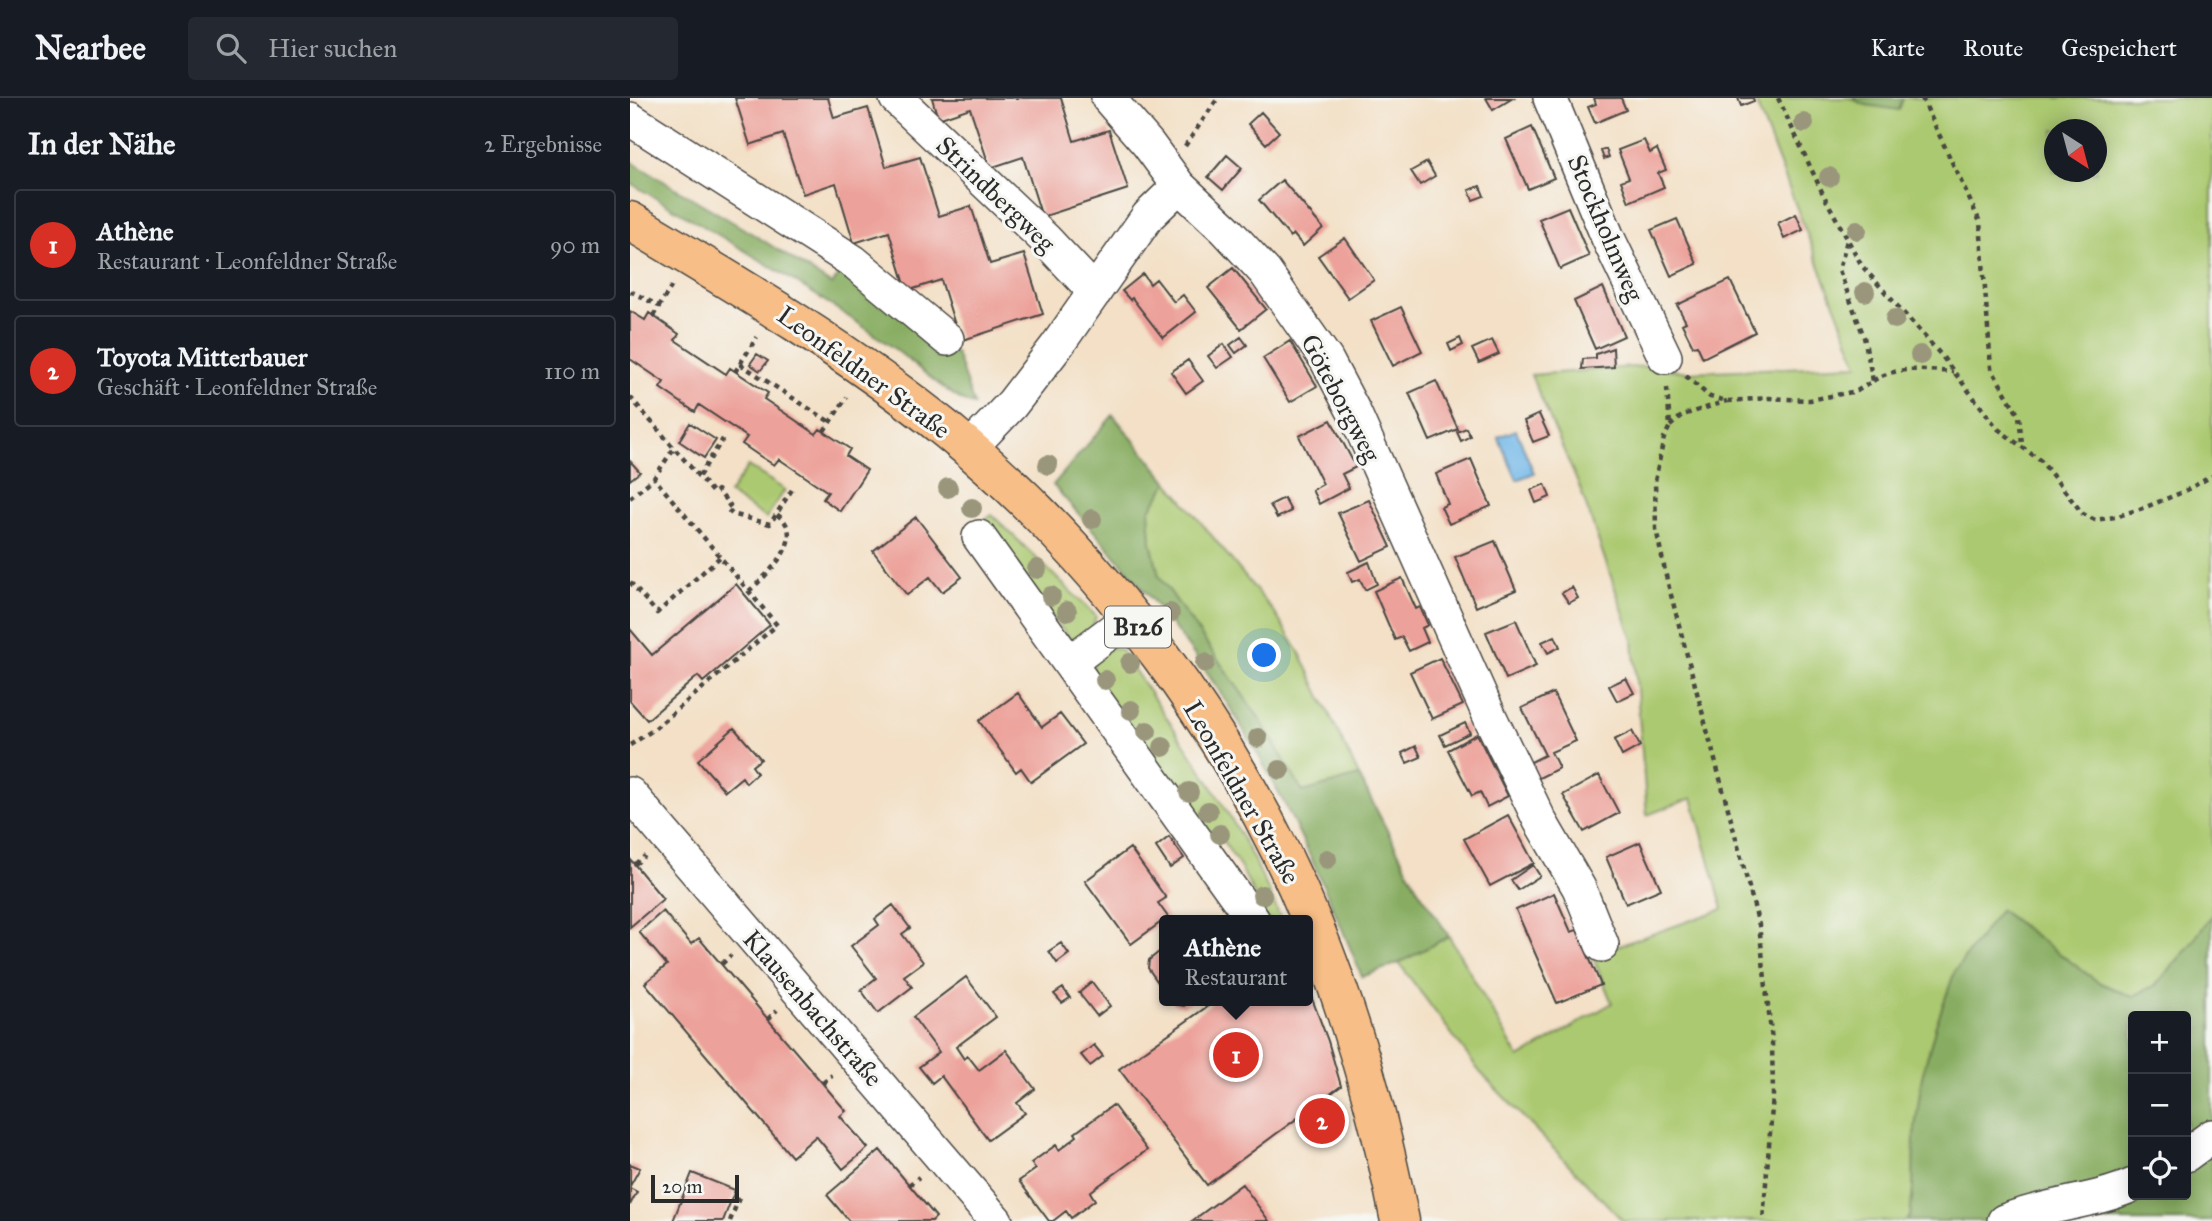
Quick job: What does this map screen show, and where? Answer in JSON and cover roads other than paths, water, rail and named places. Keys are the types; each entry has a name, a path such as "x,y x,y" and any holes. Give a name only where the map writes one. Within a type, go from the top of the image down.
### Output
{"main road":[{"name":"Leonfeldner Straße","path":"630,221 775,308 866,368 969,449 1028,504 1083,561 1130,617 1192,702 1267,827 1309,915"},
{"name":"Leonfeldner Straße","path":"1313,924 1350,1023 1367,1078 1399,1221"}],"street":[{"name":"Strindbergweg","path":"897,98 1046,240 1095,292"},
{"name":"Göteborgweg","path":"1108,98 1148,144 1179,186 1226,229 1256,262 1326,359 1354,412 1490,717 1540,821 1579,888 1602,946"},
{"name":"Stockholmweg","path":"1550,98 1608,238 1664,357"},
{"path":"630,119 854,262 947,340"},
{"path":"969,449 1012,404 1148,216 1179,186"},
{"path":"979,537 1249,915"},
{"path":"1069,663 1130,617"},
{"name":"Klausenbachstraße","path":"630,794 996,1221"},
{"path":"2191,1151 2212,1136"},
{"path":"2004,1221 2047,1206 2082,1201 2128,1187"}],"water":[{"path":"1516,430 1534,473 1517,480 1498,437"}],"place":[{"name":"Athène","path":"1236,1055"},
{"name":"Toyota Mitterbauer","path":"1322,1121"}]}
